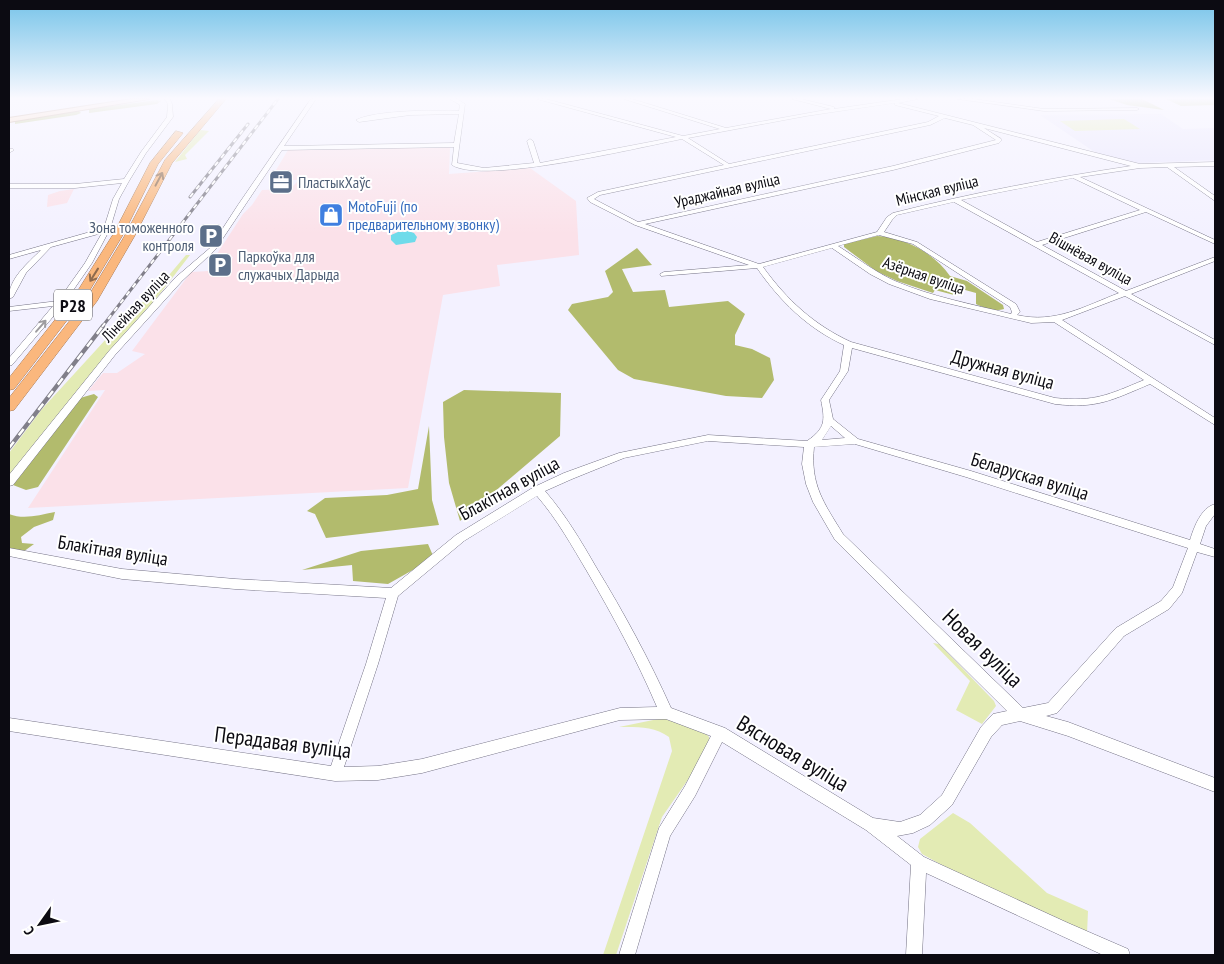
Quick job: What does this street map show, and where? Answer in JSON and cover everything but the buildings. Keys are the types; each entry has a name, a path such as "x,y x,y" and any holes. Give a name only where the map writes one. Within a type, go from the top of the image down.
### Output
{"highway":[{"name":"Р28","path":"9,386 82,294 119,233 154,163 170,144"},
{"name":"Р28","path":"9,407 91,301 129,237 168,162 182,144"}],"street":[{"path":"9,363 60,303 88,263 107,229 116,199 150,144"},
{"name":"Лінейная вуліца","path":"9,482 112,353 179,279 213,250 283,144"},
{"path":"531,144 538,162 534,165"},
{"path":"280,148 458,145 454,160 456,166 484,170 534,165 651,144"},
{"path":"694,144 727,165"},
{"path":"759,266 637,224 592,202 590,198 594,195 727,165 831,144"},
{"name":"Ураджайная вуліца","path":"637,224 893,168 989,144"},
{"path":"1052,144 1140,166 1215,164"},
{"name":"Мінская вуліца","path":"879,233 882,231 887,219 895,214 954,198 1072,176 1140,166"},
{"path":"1169,166 1215,199"},
{"path":"1072,176 1211,238 1215,242"},
{"path":"9,186 75,186 126,181"},
{"name":"Вішнёвая вуліца","path":"954,198 1215,343"},
{"path":"1037,244 1146,210"},
{"path":"9,257 107,229"},
{"path":"664,274 759,266 879,233"},
{"name":"Азёрная вуліца","path":"879,233 915,244 923,249 1013,306 1016,312 1012,317"},
{"path":"9,297 23,272 50,245"},
{"name":"Азёрная вуліца","path":"833,246 892,282 933,297 1031,321 1056,320 1215,259"},
{"name":"Дружная вуліца","path":"759,266 768,279 805,320 830,336 848,344 1055,401 1087,403 1104,400 1150,381"},
{"path":"9,309 60,303"},
{"path":"1056,320 1215,422"},
{"path":"809,444 821,436 829,420 825,400 844,371 848,344"},
{"path":"829,420 855,441"},
{"name":"Блакітная вуліца","path":"9,552 122,574 235,584 393,593 460,538 538,490 568,476 622,456 708,438 777,440 809,444"},
{"name":"Беларуская вуліца","path":"809,444 855,441 968,474 1215,553"},
{"name":"Новая вуліца","path":"809,444 807,464 810,484 821,508 839,537 1022,716 1068,729 1215,785"},
{"path":"538,490 560,516 612,602 648,670 666,713"},
{"path":"871,824 900,829 913,826 925,820 947,800 986,732 998,719 1052,709 1120,632 1165,605 1178,590 1194,546 1198,528 1204,518 1215,508"},
{"path":"335,774 372,664 393,593"},
{"name":"Вясновая вуліца","path":"666,713 720,733 871,824 919,862 1062,930 1122,955"},
{"name":"Перадавая вуліца","path":"9,725 335,774 378,773 422,766 620,714 666,713"},
{"path":"627,955 664,833 690,791 720,733"},
{"path":"914,955 919,862"}],"shaded area":[{"path":"1083,144 1215,144 1215,160 1135,163 1096,153"},
{"path":"450,147 449,174 530,168 576,201 579,255 497,265 500,286 443,295 408,488 28,508 105,390 88,391 103,373 117,373 145,354 132,351 191,272 227,270 233,257 215,257 243,214 262,190 290,189 299,180 270,180 288,150"},
{"path":"74,189 67,203 47,207 48,195"}],"green space":[{"path":"189,144 196,144 185,155 187,159 175,162"},
{"path":"877,236 888,237 918,248 944,268 950,276 967,281 1003,305 1004,309 994,310 976,304 976,293 958,288 954,295 935,290 933,293 897,281 876,271 844,247 844,244"},
{"path":"637,248 652,265 622,269 633,292 665,290 669,307 728,301 745,314 735,335 735,345 752,349 770,358 774,380 762,398 726,396 634,379 618,370 568,310 572,304 608,297 613,292 605,271"},
{"path":"186,255 190,255 9,482 9,453 42,409 118,326 164,281"},
{"path":"464,390 561,393 560,436 460,521 449,483 444,437 443,402"},
{"path":"94,394 98,397 38,487 26,490 13,485 80,398"},
{"path":"429,426 432,500 439,525 326,538 315,514 307,511 325,498 387,495 418,489"},
{"path":"55,512 53,520 34,527 21,537 22,543 34,544 23,552 9,548 9,514 26,517"},
{"path":"428,544 434,558 388,584 353,581 352,565 302,570 361,551"},
{"path":"933,643 939,644 994,701 996,706 982,724 956,710 970,681"},
{"path":"663,718 705,732 709,737 710,748 662,817 616,955 603,955 672,751 669,737 663,733 645,728 619,727"},
{"path":"953,813 970,823 1047,893 1088,911 1087,934 949,869 922,854 918,847 920,839"}],"water":[{"path":"408,231 414,233 417,237 415,242 396,245 391,240 391,235"}],"railway":[{"path":"190,197 232,144"},
{"path":"102,327 243,144"},
{"path":"9,448 103,326"}],"place":[{"name":"ПластыкХаўс","path":"281,182"},
{"name":"MotoFuji (по предварительному звонку)","path":"331,215"},
{"name":"Зона томоженного контроля","path":"211,236"},
{"name":"Паркоўка для служачых Дарыда","path":"220,265"}]}
